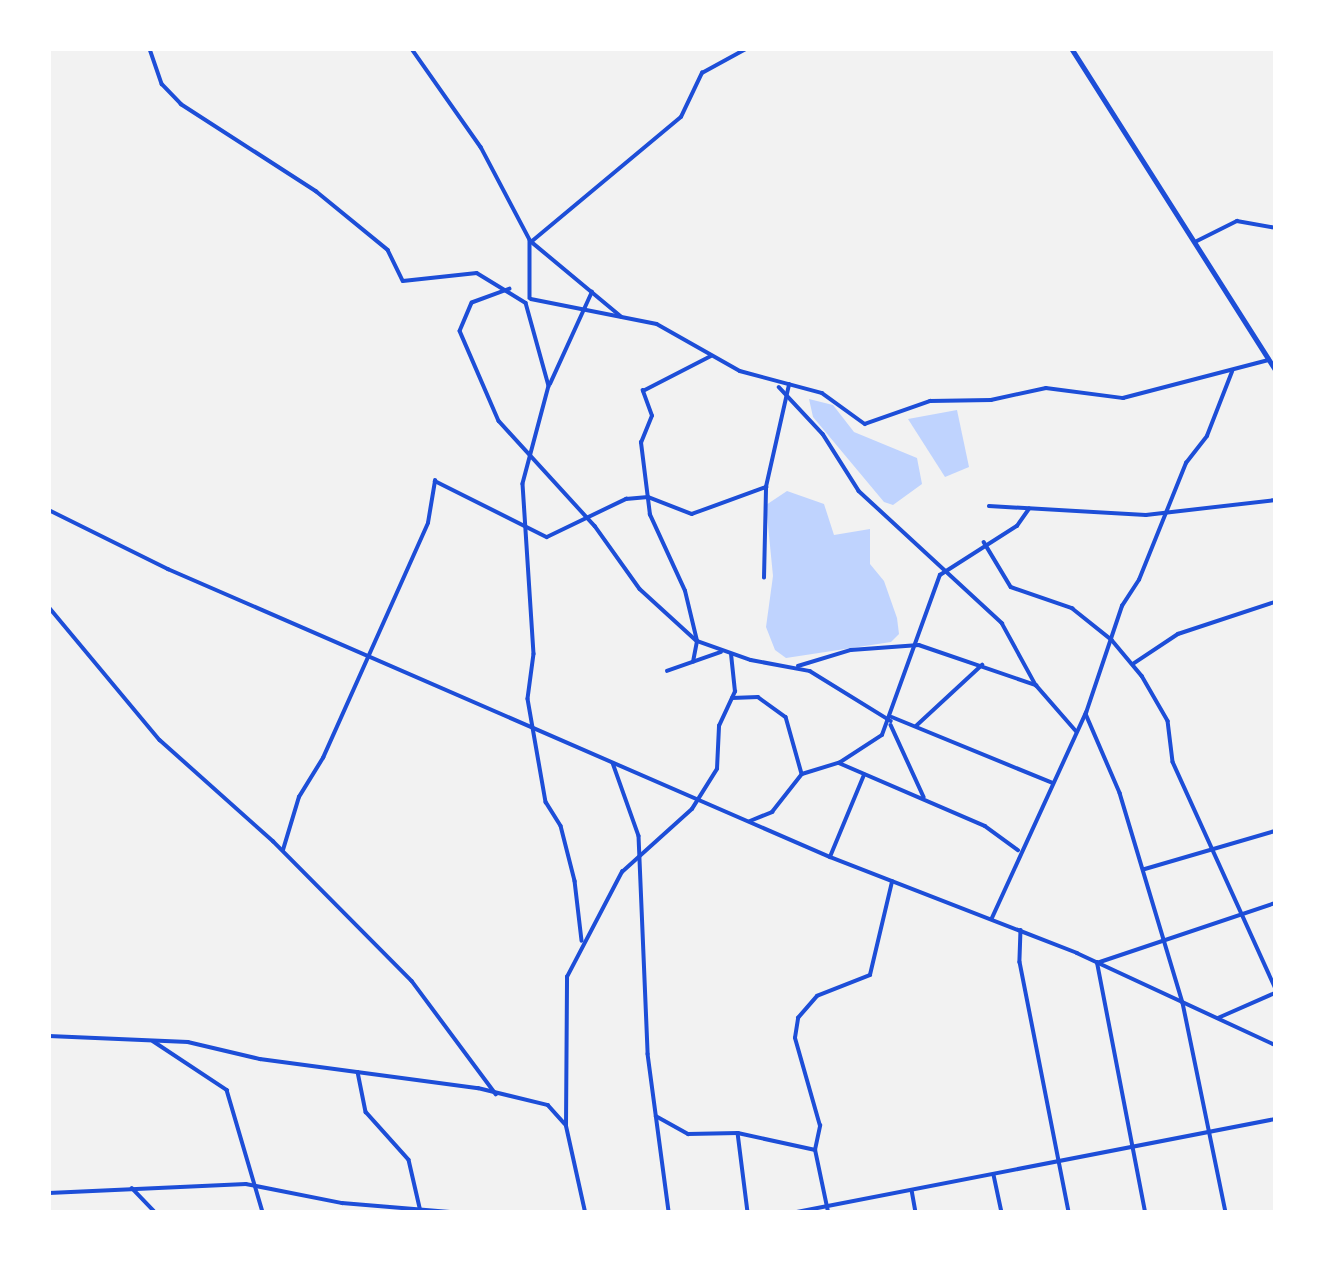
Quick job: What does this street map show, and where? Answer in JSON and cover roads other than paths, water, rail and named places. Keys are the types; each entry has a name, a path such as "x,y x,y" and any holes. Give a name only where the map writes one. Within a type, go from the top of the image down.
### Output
{"main road":[{"path":"1072,49 1275,369"}],"street":[{"path":"150,49 162,84 181,104 316,191 388,250 403,281 477,273 510,289 526,303 549,386"},
{"path":"412,49 481,147 531,242 621,318"},
{"path":"531,242 681,117 702,73 746,49"},
{"path":"1195,242 1237,221 1275,228"},
{"path":"531,242 531,299"},
{"path":"510,289 471,303 458,324 499,421 532,453 589,519 640,589 697,641 731,655 796,667 827,678 891,721 899,732 907,771 925,798"},
{"path":"582,941 575,881 561,826 546,802 527,688 534,654 523,484 549,386 579,311 592,292"},
{"path":"526,303 531,299"},
{"path":"531,299 579,311 657,324 710,356 779,387 823,434 859,491 947,569 1002,623 1037,685 1077,732"},
{"path":"693,662 697,641 685,591 657,535 648,497 641,443 652,416 644,387 710,356"},
{"path":"779,387 789,386 822,393 865,424 930,401 991,400 1046,388 1122,398 1232,372 1269,360"},
{"path":"992,918 1018,852 1086,713 1122,606 1170,511 1232,372"},
{"path":"764,578 766,487 789,386"},
{"path":"283,850 299,797 370,655 428,523 435,481 527,530 547,537 589,519 620,501 648,497 692,514 766,487"},
{"path":"989,506 1170,511 1275,500"},
{"path":"750,821 779,806 802,774 839,763 891,721 919,645 929,597 947,569 984,542 1017,526 1029,509"},
{"path":"49,510 613,763 830,857 992,918 1097,962 1275,1045"},
{"path":"984,542 1011,587 1062,602 1112,640 1133,664 1168,721 1173,762 1275,990 1218,1018"},
{"path":"1133,664 1178,634 1275,602"},
{"path":"49,607 160,740 283,850 412,981 496,1094"},
{"path":"796,667 851,650 919,645 1037,685"},
{"path":"667,671 721,652"},
{"path":"585,1212 566,1126 565,989 582,941 638,855 699,800 717,769 719,726 732,698 731,655"},
{"path":"916,726 982,665"},
{"path":"732,698 758,697 786,717 802,774"},
{"path":"1086,713 1144,869 1183,1003 1212,1132 1226,1212"},
{"path":"891,721 916,726 1053,783"},
{"path":"613,763 637,829 656,1115 669,1212"},
{"path":"839,763 925,798 999,834 1018,852"},
{"path":"830,857 864,775"},
{"path":"1144,869 1275,831"},
{"path":"828,1212 815,1150 820,1126 800,1069 798,1018 817,996 870,975 892,882"},
{"path":"1097,962 1166,943 1275,903"},
{"path":"1021,930 1020,962 1069,1212"},
{"path":"1097,962 1145,1212"},
{"path":"49,1036 153,1041 496,1094 548,1105 566,1126"},
{"path":"153,1041 190,1072 227,1090 250,1186 263,1212"},
{"path":"358,1072 366,1112 403,1149 420,1209"},
{"path":"656,1115 688,1134 738,1133 815,1150"},
{"path":"797,1212 1133,1150 1275,1119"},
{"path":"738,1133 748,1212"},
{"path":"994,1175 1002,1212"},
{"path":"49,1193 131,1188 250,1186 342,1203 450,1212"},
{"path":"131,1188 155,1212"},
{"path":"912,1189 916,1212"}],"water":[{"path":"809,399 833,405 854,432 917,458 922,484 893,505 884,502 813,417"},
{"path":"957,410 969,467 945,477 908,419"},
{"path":"787,491 824,504 834,535 870,529 870,564 884,581 897,618 899,634 891,642 786,658 775,650 766,627 773,576 766,505"}]}
